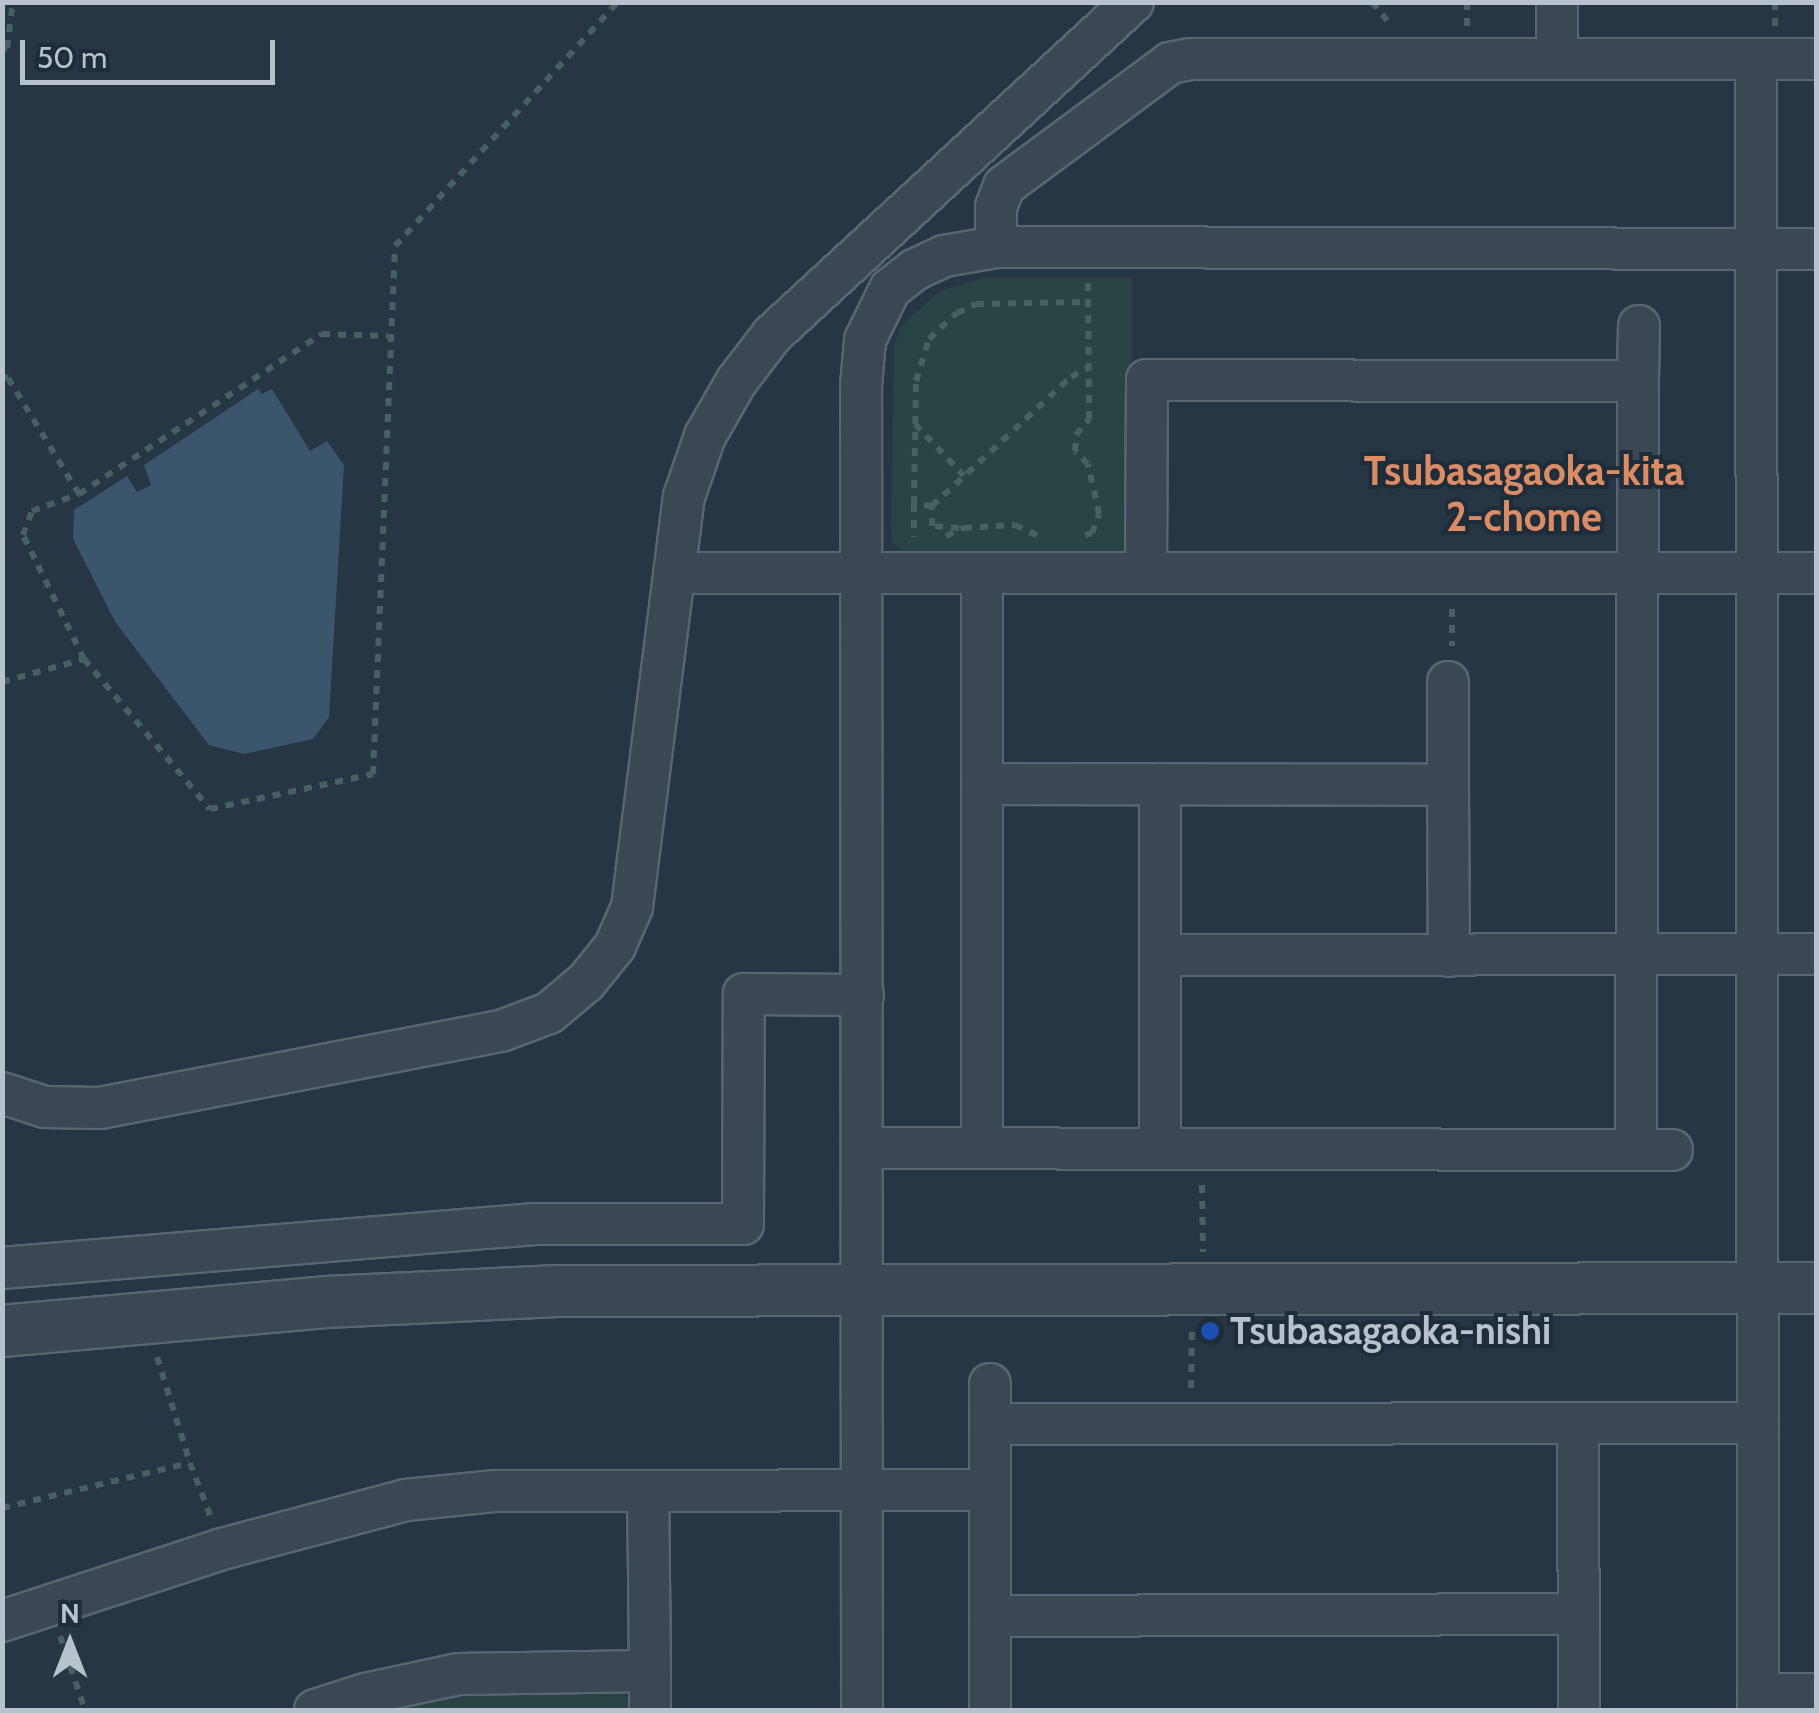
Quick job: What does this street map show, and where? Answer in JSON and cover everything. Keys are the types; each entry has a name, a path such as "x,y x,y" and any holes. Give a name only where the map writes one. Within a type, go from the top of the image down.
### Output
{"street":[{"path":"2,1093 45,1106 100,1108 501,1031 548,1012 586,982 615,946 632,908 684,497 705,436 736,382 772,335 1133,2"},
{"path":"1557,2 1557,58"},
{"path":"996,247 996,207 1004,186 1170,64 1190,59 1816,59"},
{"path":"1756,59 1758,1702 1816,1694"},
{"path":"862,1710 861,386 864,340 890,289 914,270 944,256 996,247 1816,249"},
{"path":"864,1148 1654,1150 1637,955 1639,326"},
{"path":"1146,572 1147,380 1638,381"},
{"path":"982,572 982,1148"},
{"path":"674,573 1816,573"},
{"path":"1448,682 1449,956"},
{"path":"982,784 1448,785"},
{"path":"1160,784 1160,1148"},
{"path":"1160,956 1816,954"},
{"path":"2,1268 535,1224 743,1224 744,994 863,994"},
{"path":"2,1331 326,1302 539,1292 1816,1288"},
{"path":"990,1384 990,1710"},
{"path":"990,1424 1758,1423"},
{"path":"1578,1424 1579,1710"},
{"path":"315,1710 365,1694 458,1674 650,1691 648,1490"},
{"path":"2,1621 222,1549 406,1500 494,1491 990,1490"},
{"path":"990,1616 1579,1614"}],"path":[{"path":"2,50 7,48 13,2"},
{"path":"388,336 322,334 78,494 32,512 23,535 84,659 210,809 373,774 388,336 395,246 618,2"},
{"path":"1080,537 1092,533 1099,514 1088,464 1075,452 1076,434 1089,419 1088,248"},
{"path":"914,538 915,424 920,360 929,340 957,314 994,303 1088,302"},
{"path":"1055,540 1015,525 932,526 932,506 1071,377 1089,367"},
{"path":"2,376 8,378 78,494"},
{"path":"915,424 964,476"},
{"path":"914,504 932,506"},
{"path":"942,538 964,528"},
{"path":"861,572 914,538 928,538"},
{"path":"1448,682 1453,661 1452,573"},
{"path":"2,682 84,659"},
{"path":"1190,1424 1202,1148"},
{"path":"144,1318 222,1549"},
{"path":"2,1508 190,1463"},
{"path":"50,1606 84,1710"}],"green space":[{"path":"985,278 1132,278 1132,543 1122,554 906,556 891,541 894,345 902,325 940,291"},
{"path":"506,1687 616,1687 635,1705 635,1710 362,1710 416,1696"}],"water":[{"path":"258,389 262,394 272,389 310,451 327,441 344,465 329,717 313,739 244,754 209,745 116,623 73,539 74,510 127,476 137,492 151,485 144,465"}],"place":[{"name":"Tsubasagaoka-nishi","path":"1210,1331"}],"district":[{"name":"Tsubasagaoka-kita 2-chome","path":"1524,494"}]}
